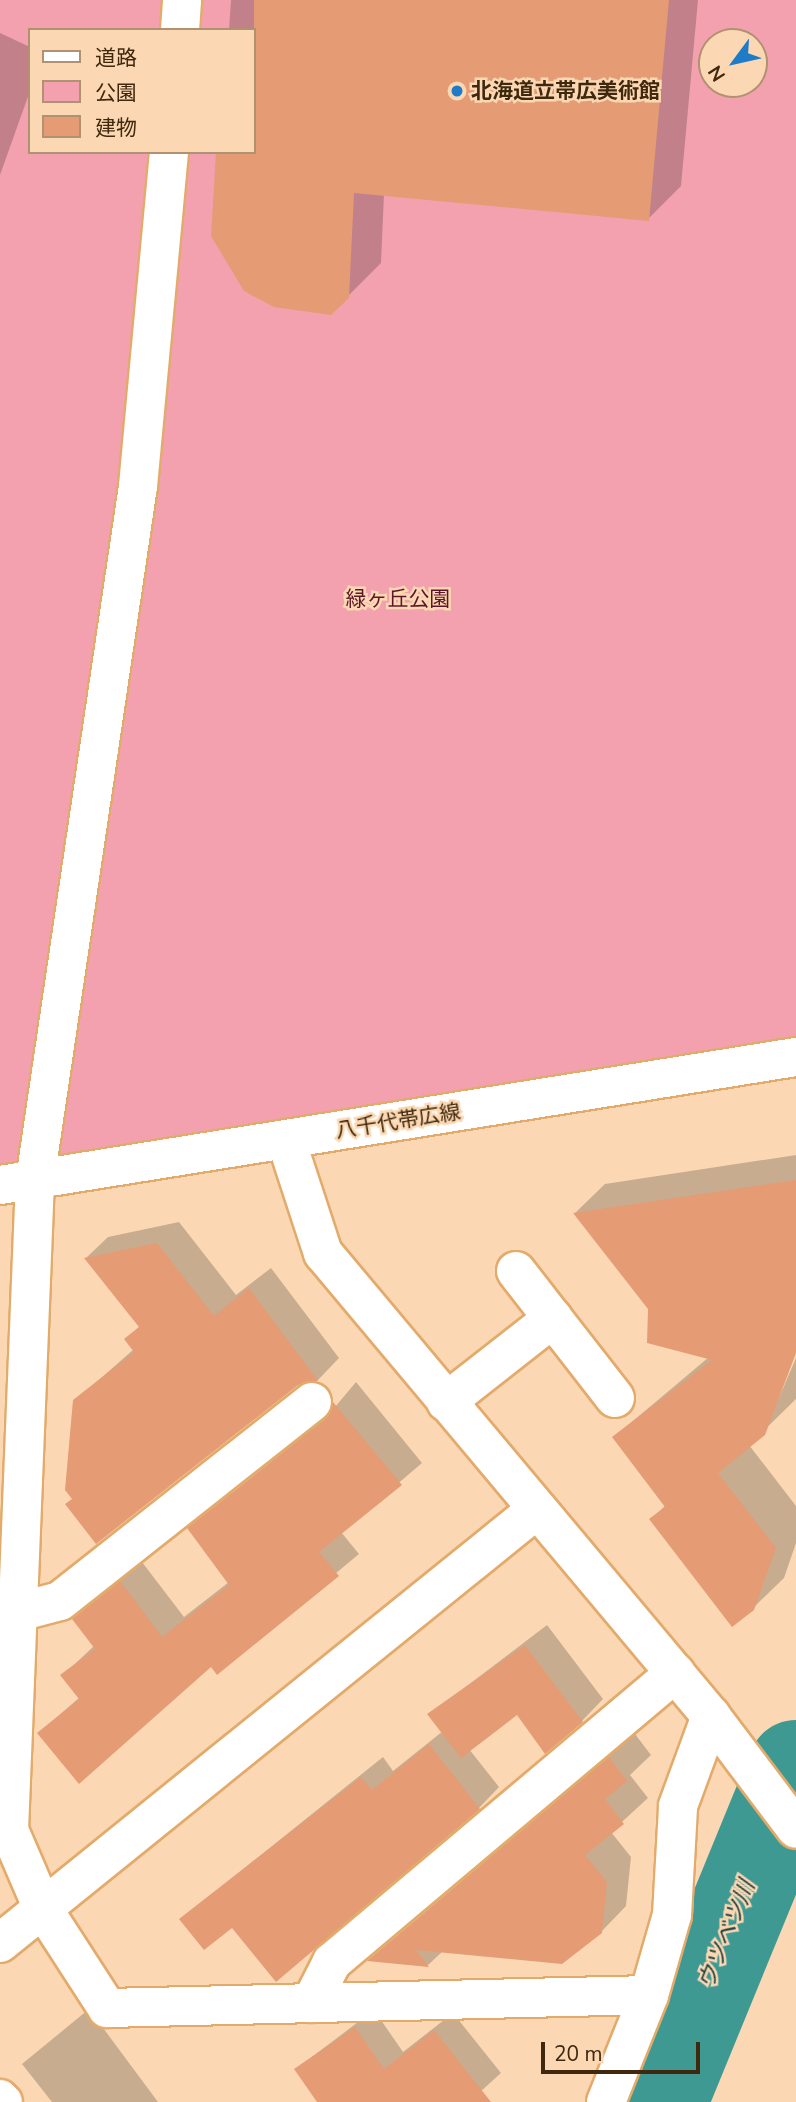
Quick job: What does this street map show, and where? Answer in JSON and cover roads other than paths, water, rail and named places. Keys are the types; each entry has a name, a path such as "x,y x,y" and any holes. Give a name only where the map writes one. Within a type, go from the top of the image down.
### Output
{"street":[{"path":"180,28 182,0"},
{"path":"169,154 138,485 18,1183 18,1612 9,1830 43,1909 107,2008 649,1995"},
{"name":"八千代帯広線","path":"18,1183 796,1057"},
{"path":"286,1140 323,1253 711,1716 743,1763 796,1829"},
{"path":"516,1271 615,1398"},
{"path":"446,1402 553,1318"},
{"path":"18,1612 60,1601 312,1402"},
{"path":"0,1943 536,1510"},
{"path":"310,2003 331,1962 676,1674"},
{"path":"606,2102 649,1995 672,1915 678,1805 711,1716"}],"waterway":[{"name":"ウツベツ川","path":"659,2102 796,1768"}],"place":[{"name":"北海道立帯広美術館","path":"457,91"}],"park label":[{"name":"緑ヶ丘公園","path":"398,599"}]}
